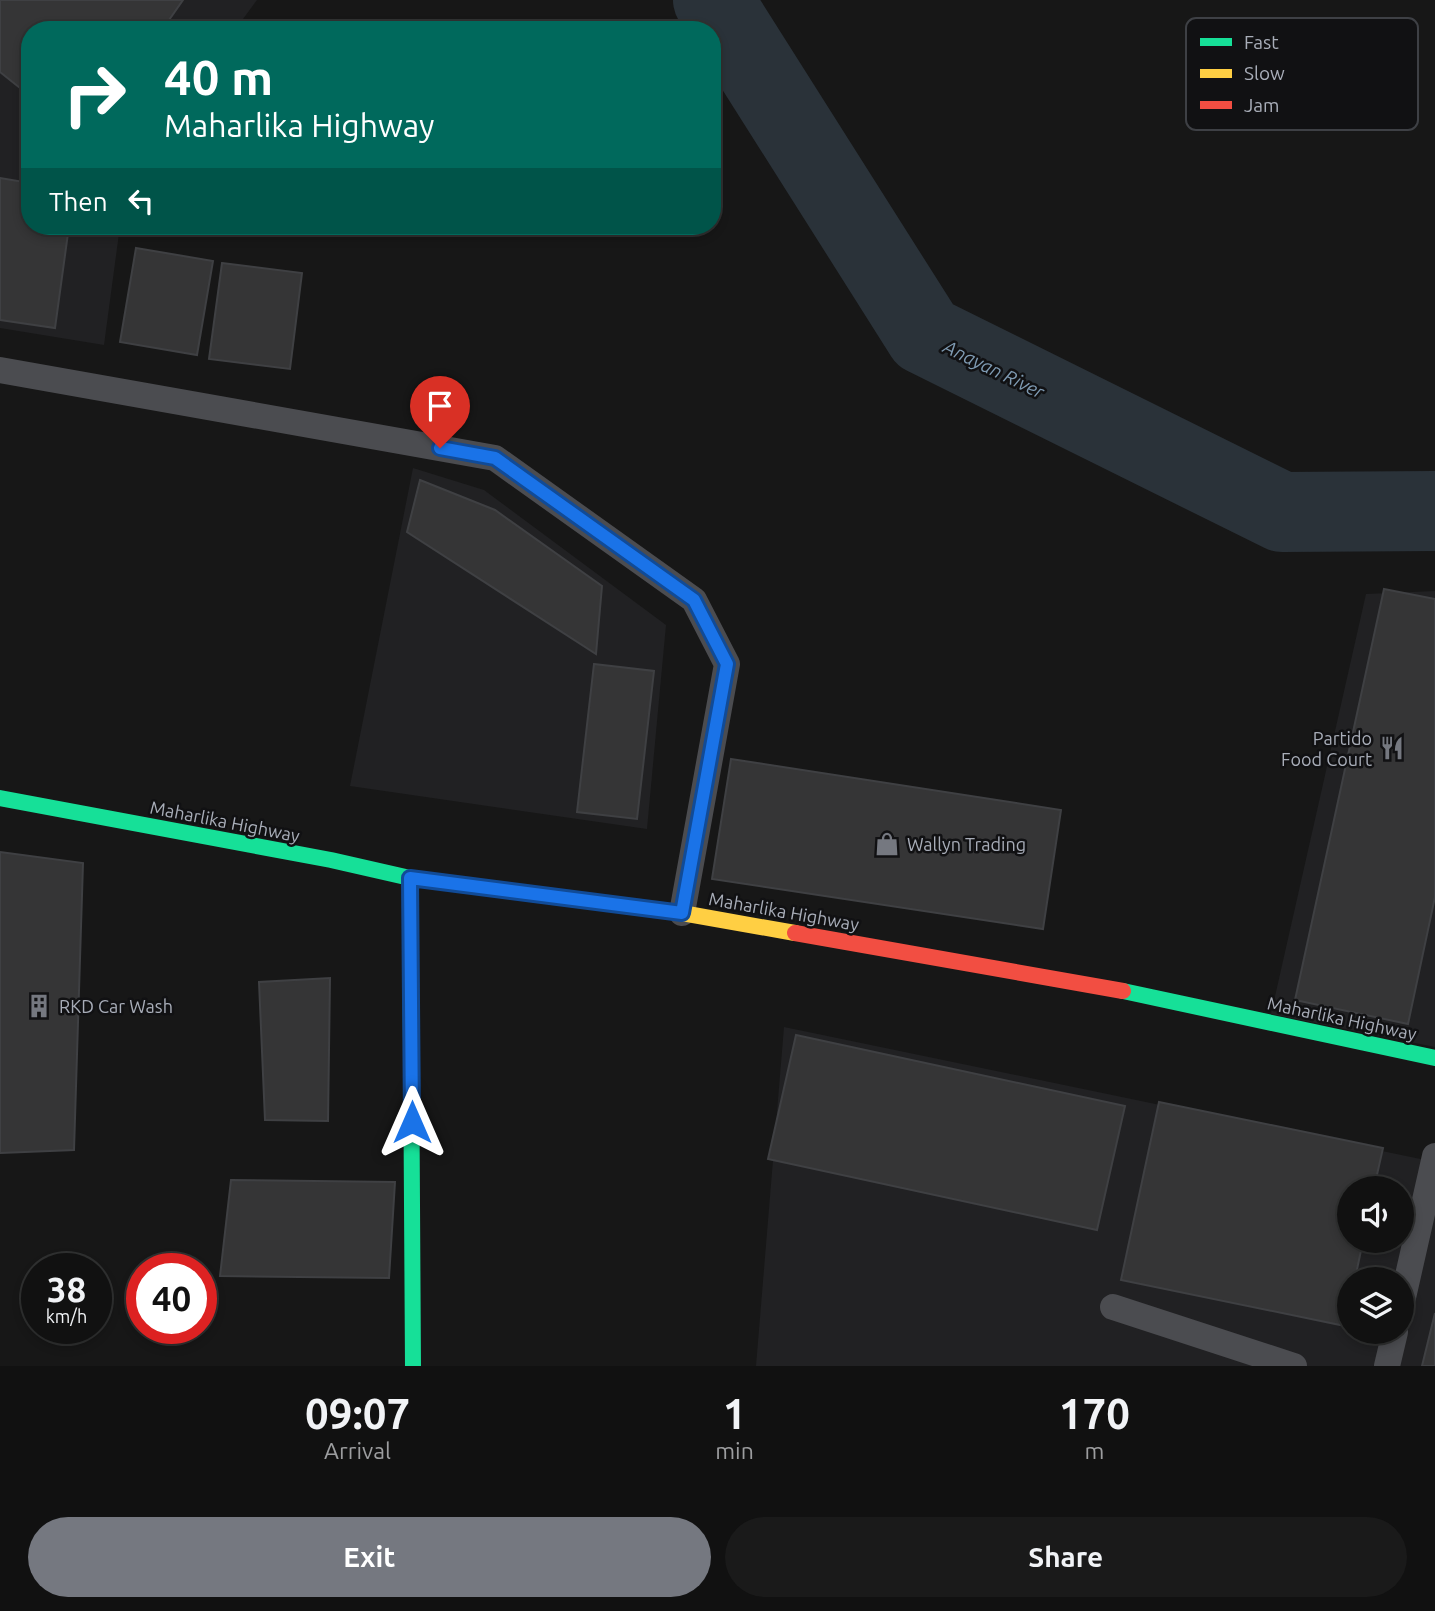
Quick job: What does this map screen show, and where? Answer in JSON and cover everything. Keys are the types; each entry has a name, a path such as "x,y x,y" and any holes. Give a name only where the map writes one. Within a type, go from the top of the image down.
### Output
{"main road":[{"name":"Maharlika Highway","path":"0,799 331,860 410,878 682,913 1115,989 1435,1058"},
{"path":"410,878 413,1366"}],"lane":[{"path":"0,370 495,458 694,600 727,664 682,913"},
{"path":"1410,1267 1435,1156"},
{"path":"1113,1307 1294,1366"},
{"path":"1387,1366 1392,1344"}],"shaded area":[{"path":"0,0 257,0 242,21 21,21 21,235 119,235 104,345 0,328"},
{"path":"413,468 484,490 666,625 647,829 350,786"},
{"name":"Partido Food Court","path":"1435,591 1435,1047 1271,1014 1366,594"},
{"path":"784,1027 1435,1162 1435,1366 756,1366"}],"building":[{"path":"0,0 183,0 168,21 21,21 21,89 0,72"},
{"path":"0,178 21,182 21,235 68,235 55,328 0,320"},
{"path":"136,248 213,261 197,355 120,342"},
{"path":"222,263 302,273 290,369 209,359"},
{"path":"420,480 495,510 602,586 596,654 407,532"},
{"name":"Partido Food Court","path":"1384,589 1435,599 1435,897 1408,1024 1295,1000"},
{"path":"594,664 654,671 637,819 577,812"},
{"name":"Wallyn Trading","path":"731,759 1061,810 1043,929 712,879"},
{"name":"RKD Car Wash","path":"0,852 83,863 74,1150 0,1153"},
{"path":"330,978 328,1121 265,1120 259,982"},
{"path":"796,1035 1125,1106 1097,1230 768,1159"},
{"path":"1159,1102 1383,1148 1377,1176 1337,1176 1337,1253 1360,1253 1358,1267 1337,1267 1337,1324 1121,1280"},
{"path":"231,1180 395,1182 389,1278 220,1276"},
{"path":"1435,1313 1435,1366 1422,1366"}],"waterway":[{"name":"Anayan River","path":"713,0 925,335 1282,512 1435,511"}],"traffic: fast":[{"path":"0,798 331,860 410,878 533,894"},
{"path":"410,878 413,1366"},
{"path":"1123,991 1435,1058"}],"traffic: slow":[{"path":"533,894 682,913 795,933"}],"traffic: jam":[{"path":"795,933 1123,991"}],"place":[{"name":"Partido Food Court","path":"1392,748"},
{"name":"Wallyn Trading","path":"887,844"},
{"name":"RKD Car Wash","path":"39,1006"}],"route":[{"path":"412,1122 410,878 682,913 727,664 694,600 495,458 440,448"}]}
